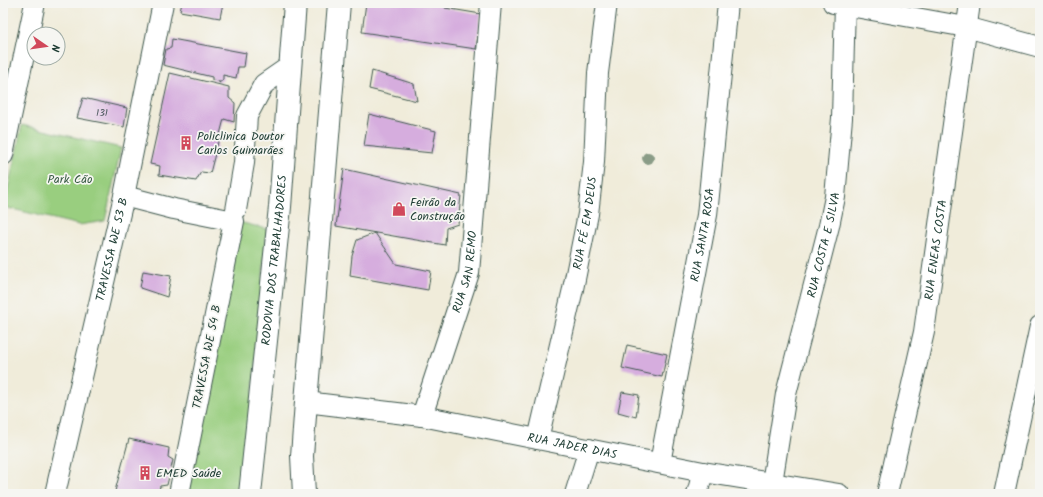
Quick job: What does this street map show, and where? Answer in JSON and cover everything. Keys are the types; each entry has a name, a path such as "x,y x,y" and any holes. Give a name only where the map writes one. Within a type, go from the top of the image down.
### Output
{"main road":[{"name":"RODOVIA DOS TRABALHADORES","path":"250,494 280,207 295,3"},
{"path":"304,494 302,456 339,3"}],"street":[{"path":"3,155 34,3"},
{"name":"TRAVESSA WE 53 B","path":"55,494 124,196 163,3"},
{"name":"RUA SAN REMO","path":"422,416 469,273 491,3"},
{"name":"RUA FÉ EM DEUS","path":"538,439 586,230 594,162 598,73 607,3"},
{"name":"RUA SANTA ROSA","path":"660,464 707,215 728,3"},
{"name":"RUA ENEAS COSTA","path":"887,494 924,332 970,3"},
{"path":"841,4 966,27 1040,47"},
{"name":"RUA COSTA E SILVA","path":"772,483 786,394 835,197 842,118 841,4"},
{"name":"TRAVESSA WE 54 B","path":"179,494 235,215 244,163 247,116 264,84 290,66"},
{"path":"124,196 174,209 235,215"},
{"path":"1004,494 1037,359 1040,326"},
{"name":"RUA JADER DIAS","path":"306,402 422,416 660,464 832,493"},
{"path":"576,494 589,449"},
{"path":"697,494 703,472"}],"green space":[{"name":"Park Cão","path":"22,125 121,148 105,221 79,225 4,207"},
{"path":"239,222 267,229 245,483 225,494 186,494"}],"building":[{"path":"182,3 223,3 220,18 180,11"},
{"path":"366,3 446,3 445,8 481,14 476,49 362,32"},
{"path":"172,39 246,53 244,67 238,67 236,78 223,75 223,80 219,83 219,81 212,80 212,77 163,65 166,49 171,48"},
{"path":"372,71 414,84 417,101 369,89"},
{"name":"Policlinica Doutor Carlos Guimarães","path":"170,73 229,87 229,98 235,103 234,122 224,119 210,173 201,172 196,181 159,175 160,166 150,164"},
{"path":"83,98 127,108 124,127 77,118"},
{"path":"369,114 436,131 432,153 364,146"},
{"name":"Feirão da Construção","path":"344,169 461,195 458,224 446,228 445,245 336,226"},
{"path":"375,233 396,264 431,271 428,290 350,276 352,256 357,240"},
{"path":"143,271 171,276 167,297 140,288"},
{"path":"627,345 667,354 662,377 622,368"},
{"path":"622,392 639,395 636,417 618,412"},
{"name":"EMED Saúde","path":"129,439 169,448 168,457 173,460 167,485 160,486 158,494 125,494 115,491"}],"place":[{"name":"Policlinica Doutor Carlos Guimarães","path":"186,143"},
{"name":"Feirão da Construção","path":"399,209"},
{"name":"EMED Saúde","path":"145,473"}]}
